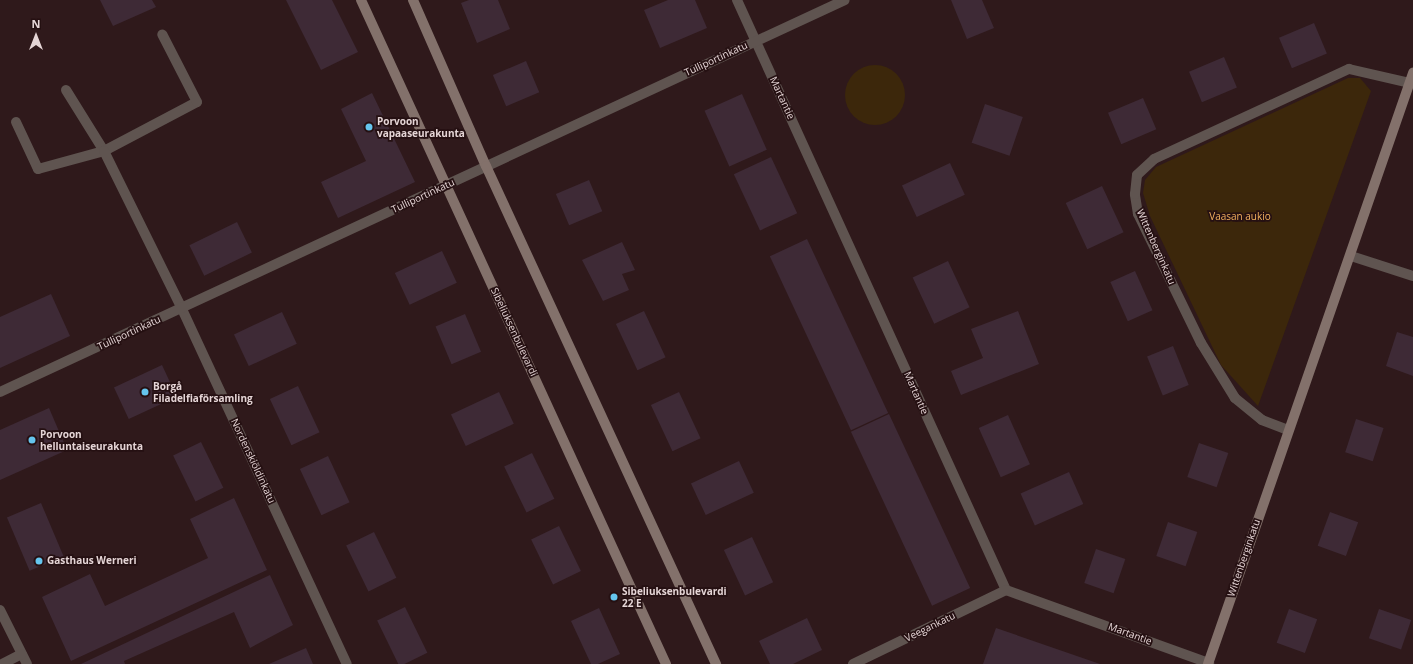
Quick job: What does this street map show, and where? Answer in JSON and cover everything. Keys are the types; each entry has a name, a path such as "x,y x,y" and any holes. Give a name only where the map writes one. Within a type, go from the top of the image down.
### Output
{"main road":[{"name":"Sibeliuksenbulevardi","path":"361,0 666,664"},
{"path":"412,0 486,166 716,664"},
{"name":"Wittenberginkatu","path":"1209,663 1288,430 1351,256 1411,78"}],"street":[{"name":"Martantie","path":"737,0 1006,590 1209,663"},
{"name":"Tulliportinkatu","path":"0,392 182,309 845,0"},
{"path":"16,122 38,169 104,150 197,102 162,34"},
{"name":"Wittenberginkatu","path":"1288,430 1262,420 1235,398 1201,343 1138,214 1135,194 1137,175 1154,159 1349,69 1411,78"},
{"name":"Nordenskiöldinkatu","path":"66,90 104,150 182,309 347,664"},
{"path":"1351,256 1413,276"},
{"name":"Veegankatu","path":"853,664 1006,590"},
{"path":"0,610 27,664"},
{"path":"2,664 22,654"}],"green space":[{"path":"875,65 892,70 900,78 905,95 900,112 892,120 875,125 858,120 850,112 845,95 850,78 858,70"},
{"name":"Vaasan aukio","path":"1348,78 1360,78 1371,91 1258,406 1221,365 1150,216 1143,193 1145,180 1156,167"}],"building":[{"path":"100,0 152,0 156,7 113,26"},
{"path":"286,0 332,0 358,52 321,70"},
{"path":"469,0 498,0 510,29 477,43 461,3"},
{"path":"668,0 695,0 707,28 660,48 644,10"},
{"path":"951,0 982,0 994,28 967,39"},
{"path":"1314,23 1327,53 1292,68 1279,38"},
{"path":"1224,57 1237,87 1202,102 1189,72"},
{"path":"526,61 539,92 506,106 493,75"},
{"path":"372,93 415,182 338,218 321,182 366,161 341,109"},
{"path":"742,94 767,150 729,166 705,111"},
{"path":"1143,98 1156,129 1121,144 1108,113"},
{"path":"985,104 1023,117 1009,156 972,143"},
{"path":"771,157 797,213 760,231 734,174"},
{"path":"950,163 965,195 917,217 902,185"},
{"path":"589,180 602,211 569,225 556,194"},
{"path":"1102,186 1124,232 1087,249 1066,203"},
{"path":"237,222 252,253 204,276 189,245"},
{"path":"807,239 888,413 851,430 770,256"},
{"path":"622,242 635,270 622,274 629,290 603,301 582,260"},
{"path":"442,251 457,283 410,305 395,273"},
{"path":"948,261 970,307 934,324 913,277"},
{"path":"1135,271 1152,310 1128,321 1110,282"},
{"path":"51,294 70,336 0,368 0,317"},
{"path":"644,311 666,357 637,370 616,324"},
{"path":"1018,311 1039,364 961,395 951,371 983,358 971,329"},
{"path":"282,312 297,344 249,366 234,334"},
{"path":"465,314 481,352 452,364 436,327"},
{"path":"1397,332 1413,337 1413,376 1386,366"},
{"path":"1173,346 1189,385 1163,395 1147,356"},
{"name":"Borgå Filadelfiaförsamling","path":"162,365 177,397 129,419 114,387"},
{"path":"298,386 320,432 291,445 270,399"},
{"path":"499,392 514,424 466,446 451,414"},
{"path":"679,392 701,438 672,451 651,405"},
{"name":"Porvoon helluntaiseurakunta","path":"49,408 67,450 0,480 0,430"},
{"path":"889,414 970,588 932,606 851,432"},
{"path":"1008,415 1030,464 1001,477 979,428"},
{"path":"1356,419 1384,428 1373,461 1345,452"},
{"path":"201,442 223,488 195,501 173,456"},
{"path":"1199,443 1228,453 1217,487 1187,477"},
{"path":"532,453 554,499 526,512 504,467"},
{"path":"328,456 350,502 321,515 300,469"},
{"path":"739,461 754,493 706,515 691,483"},
{"path":"1069,472 1083,504 1035,526 1021,494"},
{"path":"234,498 267,570 71,661 42,597 90,574 105,606 208,558 190,519"},
{"path":"41,503 64,556 30,571 7,517"},
{"path":"1330,512 1358,522 1346,556 1318,546"},
{"path":"1168,522 1197,532 1186,566 1156,556"},
{"path":"559,526 581,571 553,585 531,540"},
{"path":"374,532 396,578 368,591 346,546"},
{"path":"752,537 773,582 745,595 724,550"},
{"path":"1096,549 1125,559 1114,593 1084,583"},
{"path":"270,575 293,625 250,648 234,612 124,661 125,664 81,664"},
{"path":"405,607 427,653 404,664 398,664 377,621"},
{"path":"599,608 620,654 598,664 591,664 571,621"},
{"path":"1289,609 1317,619 1305,653 1277,643"},
{"path":"1379,609 1411,620 1401,649 1369,638"},
{"path":"807,618 822,650 793,664 770,664 759,641"},
{"path":"996,628 1100,664 983,664"},
{"path":"306,648 313,664 269,664"}],"place":[{"name":"Porvoon vapaaseurakunta","path":"369,127"},
{"name":"Borgå Filadelfiaförsamling","path":"145,392"},
{"name":"Porvoon helluntaiseurakunta","path":"32,440"},
{"name":"Gasthaus Werneri","path":"39,561"},
{"name":"Sibeliuksenbulevardi 22 E","path":"614,597"}]}
